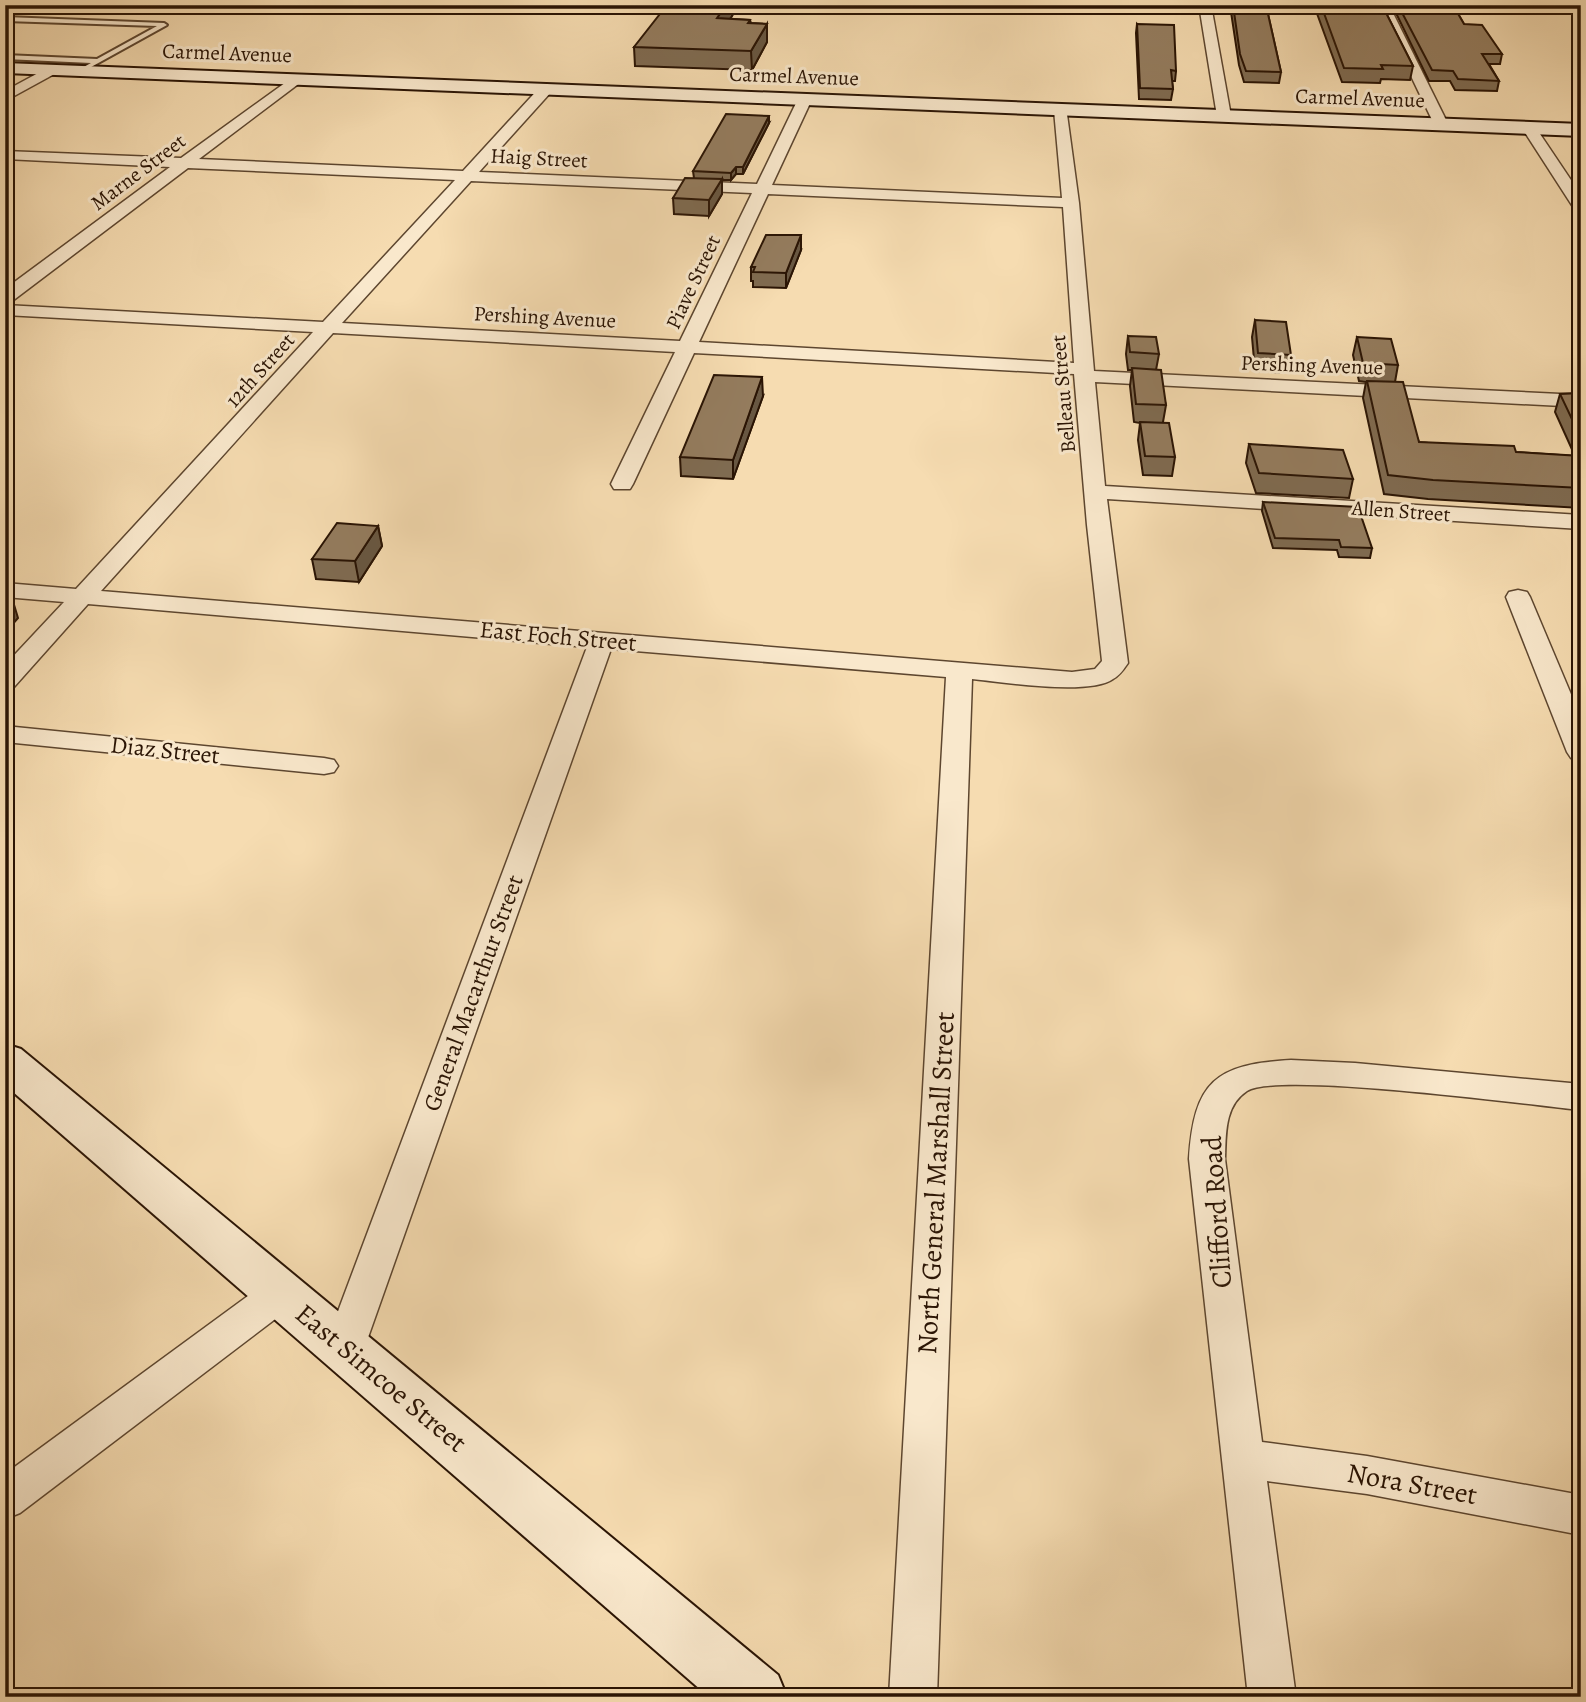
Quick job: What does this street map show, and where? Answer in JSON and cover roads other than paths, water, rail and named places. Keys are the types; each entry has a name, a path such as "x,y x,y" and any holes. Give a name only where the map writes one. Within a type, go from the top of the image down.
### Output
{"main road":[{"name":"Carmel Avenue","path":"5,68 1581,130"},
{"name":"East Simcoe Street","path":"5,1060 756,1697"}],"street":[{"path":"1205,5 1224,116"},
{"path":"1383,5 1441,124"},
{"path":"5,97 53,69"},
{"name":"Marne Street","path":"5,298 296,79"},
{"name":"12th Street","path":"5,681 547,89"},
{"name":"Piave Street","path":"622,484 805,99"},
{"name":"Belleau Street","path":"1061,110 1072,203 1083,372 1104,586 1115,663 1109,671"},
{"path":"1529,128 1581,207"},
{"name":"Haig Street","path":"5,155 1072,203"},
{"name":"Pershing Avenue","path":"5,310 688,347 1581,401"},
{"name":"Allen Street","path":"1095,492 1581,522"},
{"name":"East Foch Street","path":"5,590 1072,680 1092,678 1109,671"},
{"path":"1518,597 1581,752"},
{"name":"General Macarthur Street","path":"345,1346 602,639"},
{"name":"North General Marshall Street","path":"913,1697 959,670"},
{"name":"Diaz Street","path":"5,734 324,766"},
{"name":"Clifford Road","path":"1272,1697 1207,1159 1209,1124 1218,1099 1224,1090 1235,1082 1260,1074 1292,1072 1356,1074 1581,1097"},
{"path":"5,1499 281,1293"},
{"name":"Nora Street","path":"1242,1458 1367,1475 1581,1515"}],"lane":[{"path":"5,19 164,25 82,70"},
{"path":"5,57 99,61"}]}
